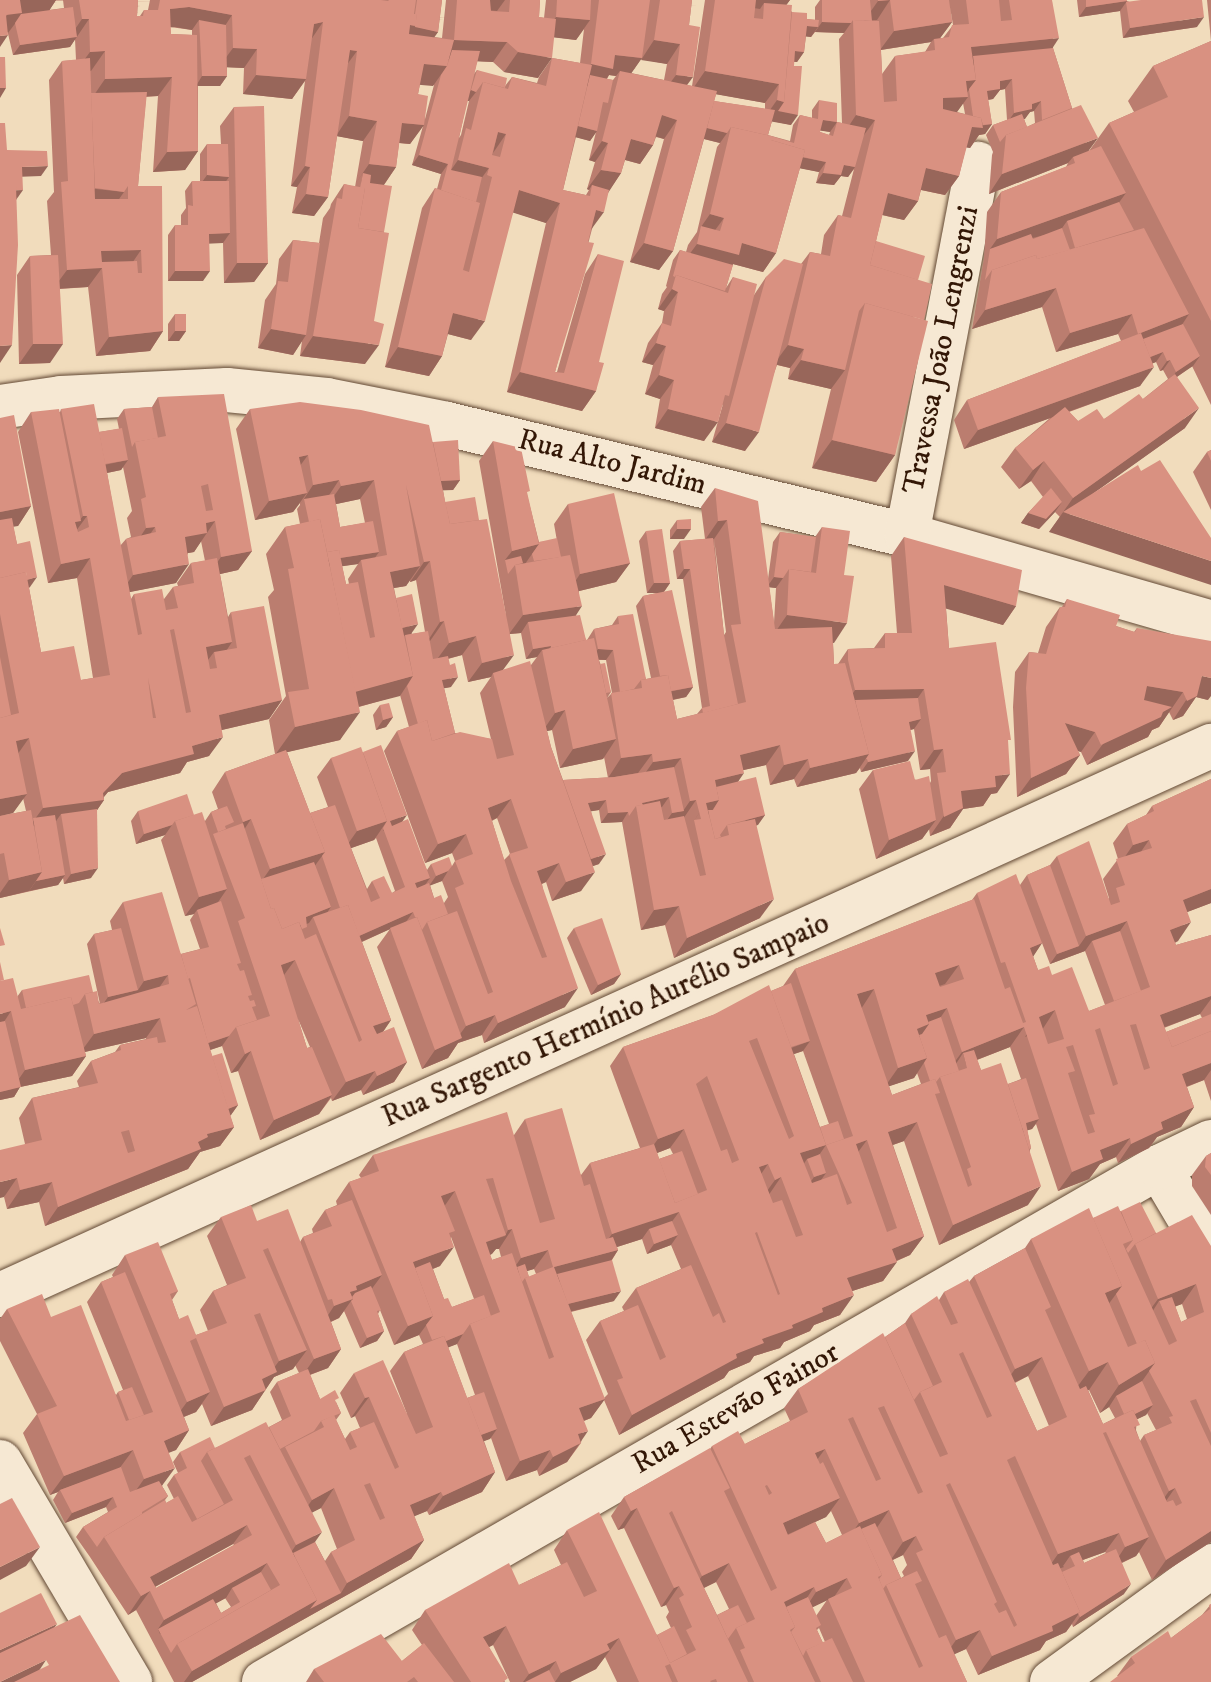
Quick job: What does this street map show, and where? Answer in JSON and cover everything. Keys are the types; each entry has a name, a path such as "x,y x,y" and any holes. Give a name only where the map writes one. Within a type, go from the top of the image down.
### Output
{"street":[{"name":"Travessa João Lengrenzi","path":"907,535 978,164"},
{"name":"Rua Alto Jardim","path":"0,407 61,398 227,390 327,400 447,424 907,535 1211,623"},
{"name":"Rua Sargento Hermínio Aurélio Sampaio","path":"0,1295 1211,746"},
{"name":"Rua Estevão Fainor","path":"264,1682 1159,1167 1211,1142"},
{"path":"1159,1167 1211,1255"},
{"path":"0,1462 130,1682"},
{"path":"1052,1682 1211,1566"}],"building":[{"path":"0,0 20,0 22,13 6,15 8,35 0,36"},
{"path":"79,0 138,0 137,16 143,16 144,10 158,10 160,0 416,0 416,26 410,25 409,34 454,40 447,66 424,64 418,94 428,96 424,125 402,123 396,167 369,164 377,121 349,116 357,51 350,50 328,197 306,194 310,167 305,166 323,22 314,24 306,79 256,75 257,49 233,48 232,15 189,7 170,9 171,34 197,35 198,151 167,152 172,77 105,79 105,51 90,52 89,19 82,19"},
{"path":"417,0 442,0 438,32 415,27"},
{"path":"457,0 490,0 491,11 509,12 510,0 540,0 539,17 556,19 552,58 518,52 507,42 454,40"},
{"path":"557,0 591,0 590,20 556,17"},
{"path":"599,0 650,0 642,58 615,55 613,69 591,64"},
{"path":"660,0 692,0 689,25 700,27 693,77 676,75 680,44 654,40"},
{"path":"715,0 756,0 754,18 763,19 764,3 792,5 784,102 777,100 779,84 705,71"},
{"path":"822,0 870,0 872,21 822,22"},
{"path":"890,0 949,0 952,22 894,31"},
{"path":"966,0 999,0 1001,21 1012,20 1009,0 1052,0 1059,38 971,47 976,80 966,81 968,97 943,98 943,109 981,118 983,128 972,127 959,176 926,168 918,201 888,193 870,265 932,284 924,320 865,303 859,311 845,370 801,360 804,349 788,345 810,252 830,256 838,215 851,218 875,120 856,115 853,20 879,21 884,102 897,101 895,56 935,50 934,39 949,37 952,25 969,24"},
{"path":"1086,0 1127,0 1127,1 1086,7"},
{"path":"1202,0 1204,17 1130,28 1126,2"},
{"path":"73,7 77,37 20,45 15,23 21,14"},
{"path":"792,12 807,13 807,19 819,20 818,27 807,26 804,52 795,51 794,66 802,66 798,115 778,111 784,102"},
{"path":"199,20 226,25 227,76 202,76"},
{"path":"1211,41 1211,321 1109,123 1168,97 1153,66"},
{"path":"1053,48 1072,108 1042,120 1041,101 1032,104 1032,109 1014,113 1012,79 1000,81 1000,89 987,91 992,124 983,125 981,118 973,116 969,89 976,80 973,56"},
{"path":"452,50 480,51 451,170 482,177 476,202 441,190 448,164 419,155 441,75"},
{"path":"0,57 5,57 6,88 0,88"},
{"path":"90,58 95,199 128,199 128,186 162,186 163,331 109,337 102,268 67,270 61,182 68,181 62,61","holes":["141,250 142,273 138,273 137,261 102,262 101,251"]},
{"path":"552,58 592,65 563,190 590,196 592,185 609,190 604,212 596,210 588,242 594,243 555,372 564,373 598,254 624,261 599,362 604,363 596,391 520,372 560,203 519,190 485,321 453,313 442,356 398,347 435,188 480,203 463,270 469,272 492,177 487,175 489,168 458,160 466,128 471,130 483,82 508,89 512,77 546,86","holes":["498,132 506,134 500,157 492,155"]},
{"path":"477,70 507,78 505,88 483,82 476,92 471,90"},
{"path":"620,71 717,91 673,251 644,243 677,120 662,115 653,145 631,139 621,173 601,170 608,143 602,141"},
{"path":"590,75 613,80 608,103 603,102 597,131 578,126"},
{"path":"147,92 138,186 128,186 124,192 95,188 91,93"},
{"path":"819,100 837,103 837,122 866,128 855,167 844,165 841,175 823,173 826,162 803,157 805,150 771,140 771,136 731,127 727,133 707,128 714,101 775,110 768,135 794,143 800,115 818,119","holes":["823,120 837,122 833,136 820,132"]},
{"path":"1081,105 1098,138 1002,174 1006,135"},
{"path":"264,106 268,263 237,263 234,107"},
{"path":"1022,114 1027,127 1006,135 1000,142 993,125"},
{"path":"0,123 5,123 7,150 47,151 48,166 22,167 23,190 16,190 16,186 0,186"},
{"path":"731,127 771,136 771,140 805,150 776,253 742,243 739,255 697,244 701,226 720,231 724,218 710,214"},
{"path":"207,144 228,144 229,177 207,175"},
{"path":"1101,146 1126,193 997,239 1001,192 1075,163 1073,157"},
{"path":"363,173 371,175 370,183 392,186 384,232 358,228 365,188 360,188"},
{"path":"192,181 229,181 230,233 209,234 210,271 175,271 175,225 188,225 188,205 193,206"},
{"path":"344,184 365,188 358,228 389,233 374,321 384,324 379,345 313,336 337,198 342,199"},
{"path":"0,186 16,186 18,245 12,345 0,346"},
{"path":"1119,202 1134,230 1075,248 1067,221"},
{"path":"1062,228 1070,250 1037,259 1036,255 992,270 985,280 990,249 1031,234 1033,239"},
{"path":"1144,228 1189,314 1138,334 1132,314 1070,333 1056,288 985,310 992,270 1036,255 1037,259"},
{"path":"293,240 320,243 306,335 271,329 278,281 288,282"},
{"path":"876,241 925,256 918,280 870,265"},
{"path":"680,250 733,265 725,291 673,276"},
{"path":"58,255 63,344 33,344 30,256"},
{"path":"784,259 803,264 759,432 726,423 766,277"},
{"path":"676,275 728,293 733,277 757,284 729,396 725,395 718,422 668,409 674,380 659,375 666,346 656,343 662,323 671,326 678,292 672,289"},
{"path":"865,303 928,321 895,455 832,440"},
{"path":"175,314 186,314 186,331 175,331"},
{"path":"1183,324 1200,356 1176,372 1163,352 1150,357 1143,339"},
{"path":"1141,333 1154,367 978,430 967,400"},
{"path":"1175,374 1199,408 1073,498 1044,461 1033,470 1015,448 1065,407 1078,421 1097,409 1104,419 1139,394 1143,399"},
{"path":"224,394 252,551 221,557 215,521 206,523 207,533 185,537 189,564 133,575 126,539 156,532 155,527 146,528 141,499 146,497 135,442 166,436 158,397","holes":["208,484 213,510 206,511 201,486"]},
{"path":"300,402 361,410 429,425 450,524 487,519 514,655 482,663 476,636 449,643 444,621 440,622 430,561 424,562 406,485 420,566 390,572 413,676 355,692 327,552 339,550 346,584 358,582 370,638 375,637 361,560 387,555 374,480 341,486 339,480 313,485 308,455 299,457 307,493 269,501 250,409"},
{"path":"94,404 138,635 142,634 134,594 162,589 166,610 178,608 173,587 194,583 191,563 217,558 232,642 206,647 210,669 217,668 214,652 237,648 231,612 264,606 282,700 219,715 223,737 192,746 194,754 122,773 103,793 104,800 43,808 29,738 16,741 27,794 0,799 0,718 19,713 0,614 0,578 26,572 41,652 74,646 81,680 110,675 90,558 61,564 31,412 59,409 81,521 75,522 78,532 89,527 87,516 83,516 61,409","holes":["174,629 191,712 186,713 170,630","148,678 156,718 153,718"]},
{"path":"152,407 158,438 135,442 132,447 124,409"},
{"path":"14,415 31,506 0,512 0,418"},
{"path":"122,428 128,460 105,464 99,432"},
{"path":"458,440 460,480 441,481 433,442"},
{"path":"493,441 521,448 539,544 512,551"},
{"path":"1160,460 1211,538 1211,561 1063,512 1138,465 1141,471"},
{"path":"715,488 758,501 775,629 832,627 834,664 845,663 869,754 810,768 808,759 784,765 780,745 740,755 744,773 715,780 719,800 706,803 715,839 729,835 727,825 755,819 774,899 687,938 679,906 654,910 636,806 660,801 664,820 684,816 700,876 706,875 694,820 701,819 696,800 690,801 681,758 653,762 652,754 621,758 611,693 642,688 641,680 668,675 677,719 746,702 731,625 741,624 727,520 718,521"},
{"path":"1051,488 1062,502 1046,519 1028,513"},
{"path":"614,493 630,563 580,574 568,504"},
{"path":"334,494 340,527 373,521 379,552 340,558 339,550 327,552 320,519 309,522 304,499"},
{"path":"475,497 479,520 450,524 445,502"},
{"path":"12,518 17,544 30,541 37,577 27,580 26,572 0,578 0,520"},
{"path":"320,519 360,712 295,727 288,692 309,689 288,569 294,568 285,527"},
{"path":"691,519 691,529 677,529 677,520"},
{"path":"822,527 850,531 844,575 854,576 847,623 787,615 789,569 816,573"},
{"path":"662,529 670,583 654,583 646,531"},
{"path":"780,532 816,537 811,572 789,569 783,578 774,577"},
{"path":"904,537 1022,570 1016,606 944,585 949,648 996,642 1011,740 1008,740 1010,774 995,776 996,787 961,791 963,808 944,817 937,773 946,772 943,749 934,750 924,689 855,690 848,660 848,649 885,648 885,633 912,633"},
{"path":"557,538 561,557 534,561 532,554 539,542"},
{"path":"713,538 724,635 738,704 703,713 702,708 710,706 690,569 684,569 680,541"},
{"path":"570,555 582,606 523,615 515,565"},
{"path":"521,556 523,563 515,565 508,574 505,560"},
{"path":"672,590 693,687 671,691 668,675 660,676 643,596"},
{"path":"412,594 418,624 402,628 396,598"},
{"path":"1067,599 1120,615 1116,626 1135,632 1137,628 1211,641 1211,678 1202,676 1197,696 1187,701 1183,692 1147,686 1144,700 1172,707 1161,717 1101,745 1095,732 1065,723 1080,755 1031,778 1026,688 1029,652 1046,654 1060,607 1065,607"},
{"path":"633,614 646,679 641,680 634,689 620,692 613,650 598,649 594,629 619,624 618,616"},
{"path":"580,615 586,640 533,649 528,622"},
{"path":"428,631 433,659 448,656 450,665 455,663 458,677 442,680 455,733 432,741 427,720 418,724 407,686 413,676 405,635"},
{"path":"594,638 616,739 573,749 565,710 555,713 542,650"},
{"path":"0,657 11,715 0,718"},
{"path":"530,661 551,747 595,872 566,882 559,863 537,871 578,988 498,1023 495,1015 466,1026 427,922 457,911 488,994 493,992 455,888 464,884 455,861 473,854 466,834 438,844 397,731 427,720 432,741 460,732 492,739 497,759 514,755 493,673","holes":["511,799 528,848 509,854 547,957 542,958 511,881 488,808"]},
{"path":"605,663 611,692 606,693 600,664"},
{"path":"918,698 921,719 909,722 915,751 868,762 869,754 855,700"},
{"path":"389,703 393,717 383,720 380,705"},
{"path":"381,745 407,815 390,821 392,826 408,819 430,878 415,883 417,888 429,883 434,898 441,895 448,914 427,922 422,930 413,912 359,936 348,905 340,908 322,856 325,852 310,813 335,805 371,902 380,898 372,881 384,876 392,893 405,887 383,828 387,821 363,752"},
{"path":"361,747 387,821 357,831 331,758"},
{"path":"286,750 325,852 270,869 251,819 243,822 225,772"},
{"path":"910,761 915,780 929,776 936,820 889,840 873,770"},
{"path":"674,767 684,811 672,813 669,797 642,803 629,816 628,812 608,813 606,800 588,803 606,854 591,859 563,780 615,777"},
{"path":"756,777 765,815 727,825 721,837 715,839 708,810 713,810 719,800 716,787"},
{"path":"1211,779 1211,889 1183,900 1191,922 1170,930 1176,945 1211,935 1211,996 1160,1015 1172,1047 1211,1031 1211,1063 1182,1074 1194,1107 1161,1122 1163,1129 1131,1144 1130,1138 1100,1150 1103,1159 1072,1172 1024,1027 962,1052 947,1008 926,1015 929,1024 917,1029 927,1058 898,1068 874,989 857,994 892,1095 935,1079 940,1093 935,1094 968,1187 972,1185 967,1169 971,1167 940,1077 967,1068 963,1053 974,1050 981,1070 1001,1063 1041,1186 953,1225 917,1122 888,1132 924,1236 892,1249 897,1262 847,1278 854,1295 822,1308 823,1312 792,1325 793,1328 762,1339 764,1343 736,1354 737,1358 632,1415 617,1380 623,1378 600,1321 638,1305 660,1360 666,1357 636,1288 691,1265 713,1317 719,1313 723,1323 726,1322 679,1212 612,1234 590,1163 654,1144 675,1203 707,1190 684,1129 658,1139 623,1047 713,1015 769,985 826,1145 853,1136 795,969 974,899 1005,989 1010,987 1023,1023 1026,1022 1005,962 1001,963 977,893 1016,874 1042,943 1030,948 1038,970 1049,966 1052,975 1072,967 1089,1011 1150,987 1127,921 1086,936 1057,856 1089,841 1111,905 1120,902 1116,888 1125,885 1116,859 1152,848 1149,840 1133,845 1127,824 1154,811 1152,806","holes":["959,965 964,979 940,987 935,973","1055,1010 1064,1039 1048,1044 1039,1017","1136,1024 1150,1068 1144,1070 1130,1025","1100,1028 1118,1084 1113,1086 1095,1030","757,1038 794,1136 789,1139 749,1041","1073,1045 1095,1114 1089,1115 1095,1132 1088,1134 1068,1073 1075,1071 1066,1047","707,1076 739,1160 732,1163 727,1149 721,1151 696,1084","867,1140 897,1228 887,1232 856,1144","826,1145 852,1203 847,1205 837,1174 812,1183 800,1153","768,1164 775,1180 781,1177 803,1235 796,1237 782,1200 773,1203 759,1167","757,1232 780,1294 755,1233"]},
{"path":"187,794 194,815 144,834 138,811"},
{"path":"227,806 234,822 218,832 211,812"},
{"path":"97,809 98,868 71,874 61,814"},
{"path":"31,810 42,872 9,880 4,853 0,854 0,816"},
{"path":"202,812 227,889 199,897 175,821"},
{"path":"55,815 65,875 36,881 42,872 33,818"},
{"path":"243,823 271,909 274,908 282,929 299,922 305,939 316,934 359,1042 362,1040 313,917 348,905 391,1020 373,1026 377,1034 394,1027 407,1062 377,1076 375,1071 346,1082 295,960 281,965 307,1048 312,1047 332,1095 274,1120 251,1051 245,1054 236,1027 270,1016 238,921 245,918 213,834"},
{"path":"449,857 452,866 436,876 431,864"},
{"path":"314,862 331,907 306,917 307,927 302,929 299,922 282,929 261,879"},
{"path":"1050,865 1079,946 1057,954 1027,875"},
{"path":"162,892 196,1004 186,1010 197,1006 234,1127 207,1134 208,1137 198,1142 201,1149 58,1207 52,1182 20,1190 17,1178 0,1182 0,1150 42,1140 32,1098 98,1083 91,1061 121,1050 120,1045 157,1037 158,1043 166,1042 160,1018 94,1034 85,994 97,991 99,1004 169,984 168,975 144,981 123,902","holes":["129,1130 135,1151 128,1153 121,1132"]},
{"path":"221,901 241,963 237,964 240,971 244,970 252,995 248,996 256,1006 252,1007 257,1020 236,1027 229,1036 208,1043 181,954 209,947 197,910"},
{"path":"417,917 462,1038 435,1050 390,928"},
{"path":"602,918 621,974 598,985 574,928"},
{"path":"0,928 5,945 0,946"},
{"path":"121,928 138,990 108,997 94,934"},
{"path":"1120,931 1141,991 1114,1001 1092,941"},
{"path":"89,975 93,992 85,994 79,1003 73,1005 71,997 26,1008 22,990"},
{"path":"13,978 21,1009 71,997 86,1056 25,1070 11,1011 0,1014 0,981"},
{"path":"791,983 810,1041 791,1047 771,991"},
{"path":"1211,1014 1211,1031 1172,1047 1166,1032"},
{"path":"941,1017 959,1071 940,1077 936,1082 935,1079 930,1081 924,1063 927,1058 919,1035 928,1022"},
{"path":"5,1021 21,1087 0,1092 0,1022"},
{"path":"222,1053 238,1105 228,1109 212,1056"},
{"path":"1026,1078 1039,1119 1026,1123 1029,1149 1008,1084"},
{"path":"562,1108 584,1186 590,1184 606,1239 613,1237 618,1250 554,1267 605,1399 579,1408 588,1431 578,1434 581,1443 553,1457 550,1450 520,1461 470,1324 500,1312 455,1191 441,1196 455,1231 449,1233 454,1247 413,1262 433,1316 408,1326 349,1182 379,1171 373,1155 507,1112 540,1223 555,1219 525,1119","holes":["493,1178 508,1230 512,1229 521,1258 548,1250 553,1267 525,1278 554,1357 549,1359 512,1253 492,1260 486,1242 506,1235 486,1179"]},
{"path":"838,1121 844,1139 826,1145 820,1127"},
{"path":"682,1151 698,1194 675,1203 659,1159"},
{"path":"1211,1153 1211,1175 1205,1167 1206,1156"},
{"path":"820,1154 826,1173 814,1177 807,1159"},
{"path":"352,1200 382,1275 356,1286 357,1290 350,1292 353,1299 334,1306 332,1299 328,1300 303,1237 332,1226 325,1210"},
{"path":"1140,1202 1156,1233 1135,1244 1128,1253 1126,1249 1133,1240 1121,1211"},
{"path":"251,1205 257,1221 288,1209 341,1349 314,1359 268,1248 263,1250 307,1350 279,1361 260,1313 254,1315 277,1372 262,1379 266,1390 224,1407 196,1338 190,1341 210,1392 187,1402 125,1255 158,1242 178,1291 170,1294 179,1319 188,1315 196,1335 227,1323 213,1291 246,1278 221,1217"},
{"path":"1118,1206 1133,1240 1123,1244 1169,1345 1177,1341 1159,1301 1172,1297 1181,1322 1204,1312 1196,1284 1158,1299 1135,1244 1192,1215 1211,1246 1211,1433 1196,1399 1190,1401 1211,1446 1211,1531 1166,1560 1106,1432 1103,1433 1149,1537 1125,1547 1119,1533 1058,1554 1015,1456 1007,1460 1053,1565 1058,1563 1080,1612 1052,1626 1053,1631 992,1656 980,1630 956,1640 916,1553 923,1550 916,1536 903,1542 889,1510 859,1523 825,1449 815,1453 820,1464 823,1462 840,1498 783,1523 788,1535 815,1522 826,1543 860,1526 882,1575 878,1577 919,1668 923,1666 886,1585 917,1571 922,1581 915,1584 939,1638 946,1635 967,1682 865,1682 828,1599 852,1588 847,1578 816,1592 814,1587 784,1602 795,1627 790,1630 815,1682 754,1682 740,1650 745,1648 736,1628 755,1619 729,1563 702,1576 672,1511 669,1513 748,1682 717,1682 716,1679 711,1682 678,1682 670,1664 665,1666 672,1682 639,1682 619,1638 607,1644 610,1650 561,1673 556,1661 529,1674 506,1626 483,1637 508,1678 503,1682 471,1682 425,1610 509,1563 519,1585 567,1562 584,1597 597,1591 567,1530 599,1512 670,1663 696,1650 686,1630 692,1627 679,1598 684,1595 679,1586 674,1588 637,1508 631,1511 624,1497 710,1448 730,1488 724,1491 771,1591 777,1588 712,1446 738,1431 745,1444 808,1412 798,1389 883,1333 940,1457 948,1454 920,1392 942,1382 911,1314 937,1296 951,1325 958,1323 944,1292 968,1279 1037,1431 1067,1417 1042,1357 1015,1369 974,1276 1025,1248 1051,1307 1045,1310 1080,1389 1086,1386 1103,1424 1133,1410 1140,1425 1134,1427 1167,1502 1173,1500 1176,1506 1182,1503 1175,1488 1169,1491 1144,1435 1172,1423 1169,1417 1173,1416 1149,1371 1155,1363 1145,1340 1137,1344 1116,1294 1122,1286 1093,1218","holes":["963,1352 992,1416 987,1418 959,1354","884,1406 923,1492 918,1494 878,1408","853,1417 881,1479 876,1481 848,1419","950,1483 1017,1625 1014,1627 1006,1610 999,1613 994,1604 997,1602 946,1485"]},
{"path":"1089,1208 1122,1286 1105,1293 1128,1347 1145,1340 1155,1363 1119,1385 1108,1362 1089,1371 1031,1239"},
{"path":"672,1221 678,1235 654,1244 649,1229"},
{"path":"612,1260 621,1291 568,1304 557,1274"},
{"path":"430,1262 444,1299 448,1298 452,1307 484,1295 491,1316 470,1324 463,1334 446,1341 444,1336 432,1340 426,1325 433,1316 415,1268"},
{"path":"525,1264 529,1277 522,1282 517,1267"},
{"path":"125,1272 189,1430 164,1441 175,1468 144,1479 133,1450 64,1476 37,1414 57,1406 7,1309 42,1294 51,1317 81,1305 126,1421 153,1412 101,1282"},
{"path":"371,1286 381,1310 377,1311 384,1331 367,1338 351,1301 355,1293"},
{"path":"905,1323 933,1386 920,1392 914,1400 885,1337"},
{"path":"444,1336 495,1472 443,1496 441,1492 410,1505 424,1540 347,1583 331,1552 355,1540 334,1488 312,1500 285,1447 324,1427 321,1421 334,1415 350,1450 357,1447 350,1432 374,1422 395,1469 399,1467 369,1397 365,1398 354,1373 383,1360 416,1434 433,1427 404,1352","holes":["370,1483 385,1518 380,1520 364,1485"]},
{"path":"308,1369 320,1399 335,1390 339,1398 335,1400 341,1413 321,1421 314,1431 280,1449 269,1427 291,1416 277,1382"},
{"path":"1142,1381 1153,1405 1135,1414 1133,1410 1124,1414 1116,1396"},
{"path":"132,1387 144,1415 129,1420 118,1392"},
{"path":"484,1392 497,1429 481,1435 467,1398"},
{"path":"266,1422 322,1532 296,1545 250,1455 244,1458 317,1600 192,1671 177,1644 280,1585 267,1563 164,1620 150,1591 141,1596 104,1537 165,1500 166,1503 178,1496 192,1522 233,1500 207,1452","holes":["247,1525 252,1535 156,1588 150,1577"]},
{"path":"210,1437 215,1448 207,1452 201,1461 224,1504 197,1519 174,1475 187,1468 180,1452"},
{"path":"121,1467 130,1492 159,1481 168,1496 104,1537 97,1547 83,1527 117,1507 113,1497 72,1513 60,1490"},
{"path":"12,1498 40,1547 0,1567 0,1504"},
{"path":"875,1523 901,1578 883,1589 879,1579 882,1575 861,1529"},
{"path":"315,1542 341,1593 310,1609 317,1600 293,1553"},
{"path":"1116,1549 1131,1584 1080,1617 1062,1572 1075,1566 1070,1556 1079,1552 1084,1563"},
{"path":"261,1572 271,1590 177,1644 171,1653 158,1629 213,1599 221,1613 240,1602 232,1588"},
{"path":"41,1593 57,1624 0,1650 0,1613"},
{"path":"808,1597 821,1625 816,1628 823,1643 806,1650 803,1656 791,1632 795,1627 786,1607"},
{"path":"1211,1604 1211,1682 1110,1682 1135,1663 1131,1657 1168,1631 1171,1638 1210,1609"},
{"path":"738,1605 747,1623 736,1628 728,1639 717,1615"},
{"path":"80,1615 120,1682 14,1682 49,1665 46,1660 0,1682 0,1653"},
{"path":"674,1626 687,1654 670,1663 657,1635"},
{"path":"381,1634 402,1661 424,1643 454,1682 418,1682 414,1677 407,1682 324,1682 314,1669"},
{"path":"832,1638 853,1682 821,1682 806,1650"},
{"path":"549,1670 555,1682 525,1682"}]}
